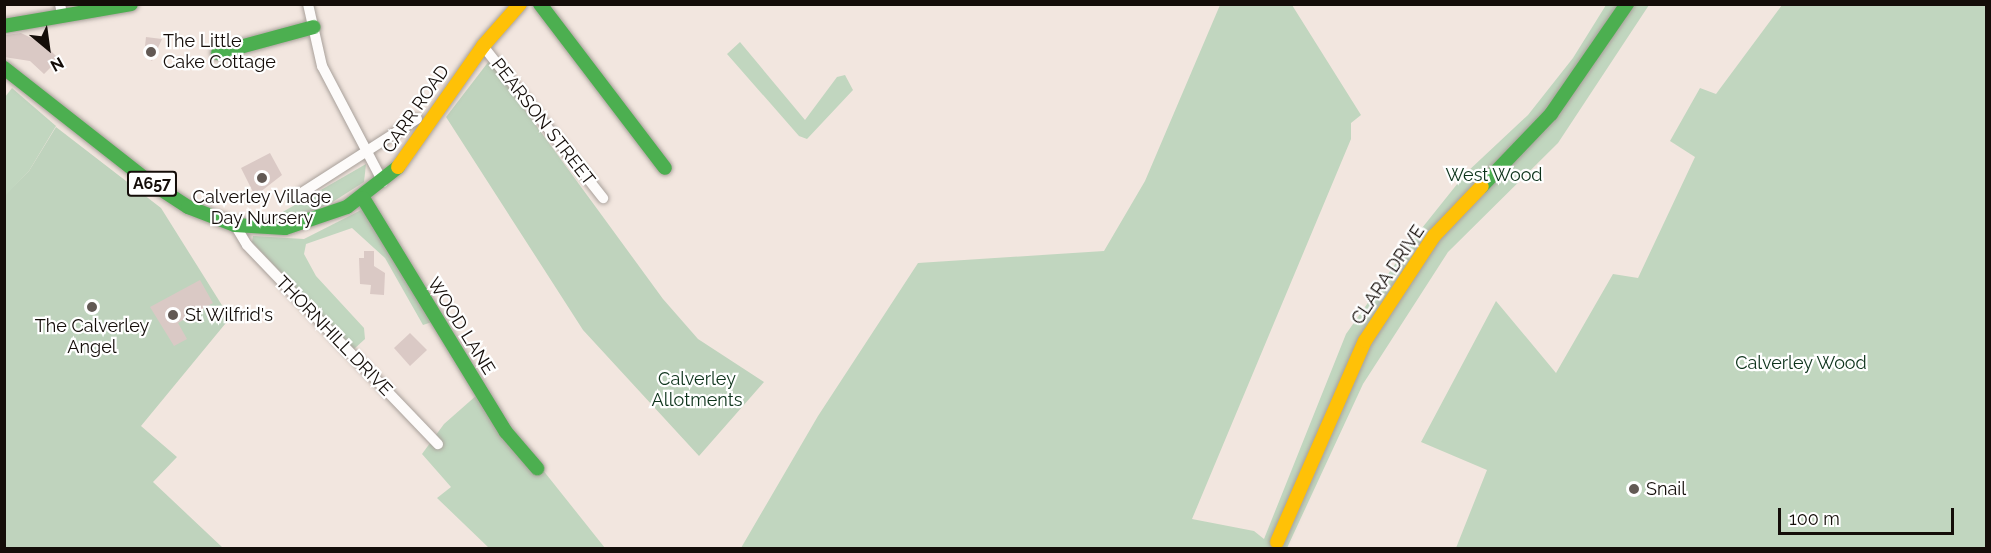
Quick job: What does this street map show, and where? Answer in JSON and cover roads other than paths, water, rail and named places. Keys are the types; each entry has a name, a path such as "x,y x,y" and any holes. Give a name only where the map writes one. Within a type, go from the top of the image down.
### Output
{"street":[{"path":"4,26 61,10 131,4"},
{"path":"308,4 322,66 383,182"},
{"name":"CARR ROAD","path":"235,225 285,228 327,216 363,198 406,159 483,46 520,4"},
{"path":"540,4 665,168"},
{"name":"CLARA DRIVE","path":"1277,542 1365,341 1434,236 1551,114 1627,4"},
{"path":"218,53 314,27"},
{"name":"PEARSON STREET","path":"483,46 603,198"},
{"name":"A657","path":"4,68 148,181 188,207 235,225"},
{"name":"CARR ROAD","path":"300,194 367,155 417,119"},
{"name":"WOOD LANE","path":"363,198 506,432 537,468"},
{"name":"THORNHILL DRIVE","path":"235,225 247,245 438,444"}],"place":[{"name":"The Little Cake Cottage","path":"151,52"},
{"name":"Calverley Village Day Nursery","path":"262,178"},
{"name":"The Calverley Angel","path":"92,307"},
{"name":"St Wilfrid's","path":"173,315"},
{"name":"Snail","path":"1634,489"}],"park label":[{"name":"West Wood","path":"1494,175"},
{"name":"Calverley Wood","path":"1801,363"},
{"name":"Calverley Allotments","path":"697,390"}]}
